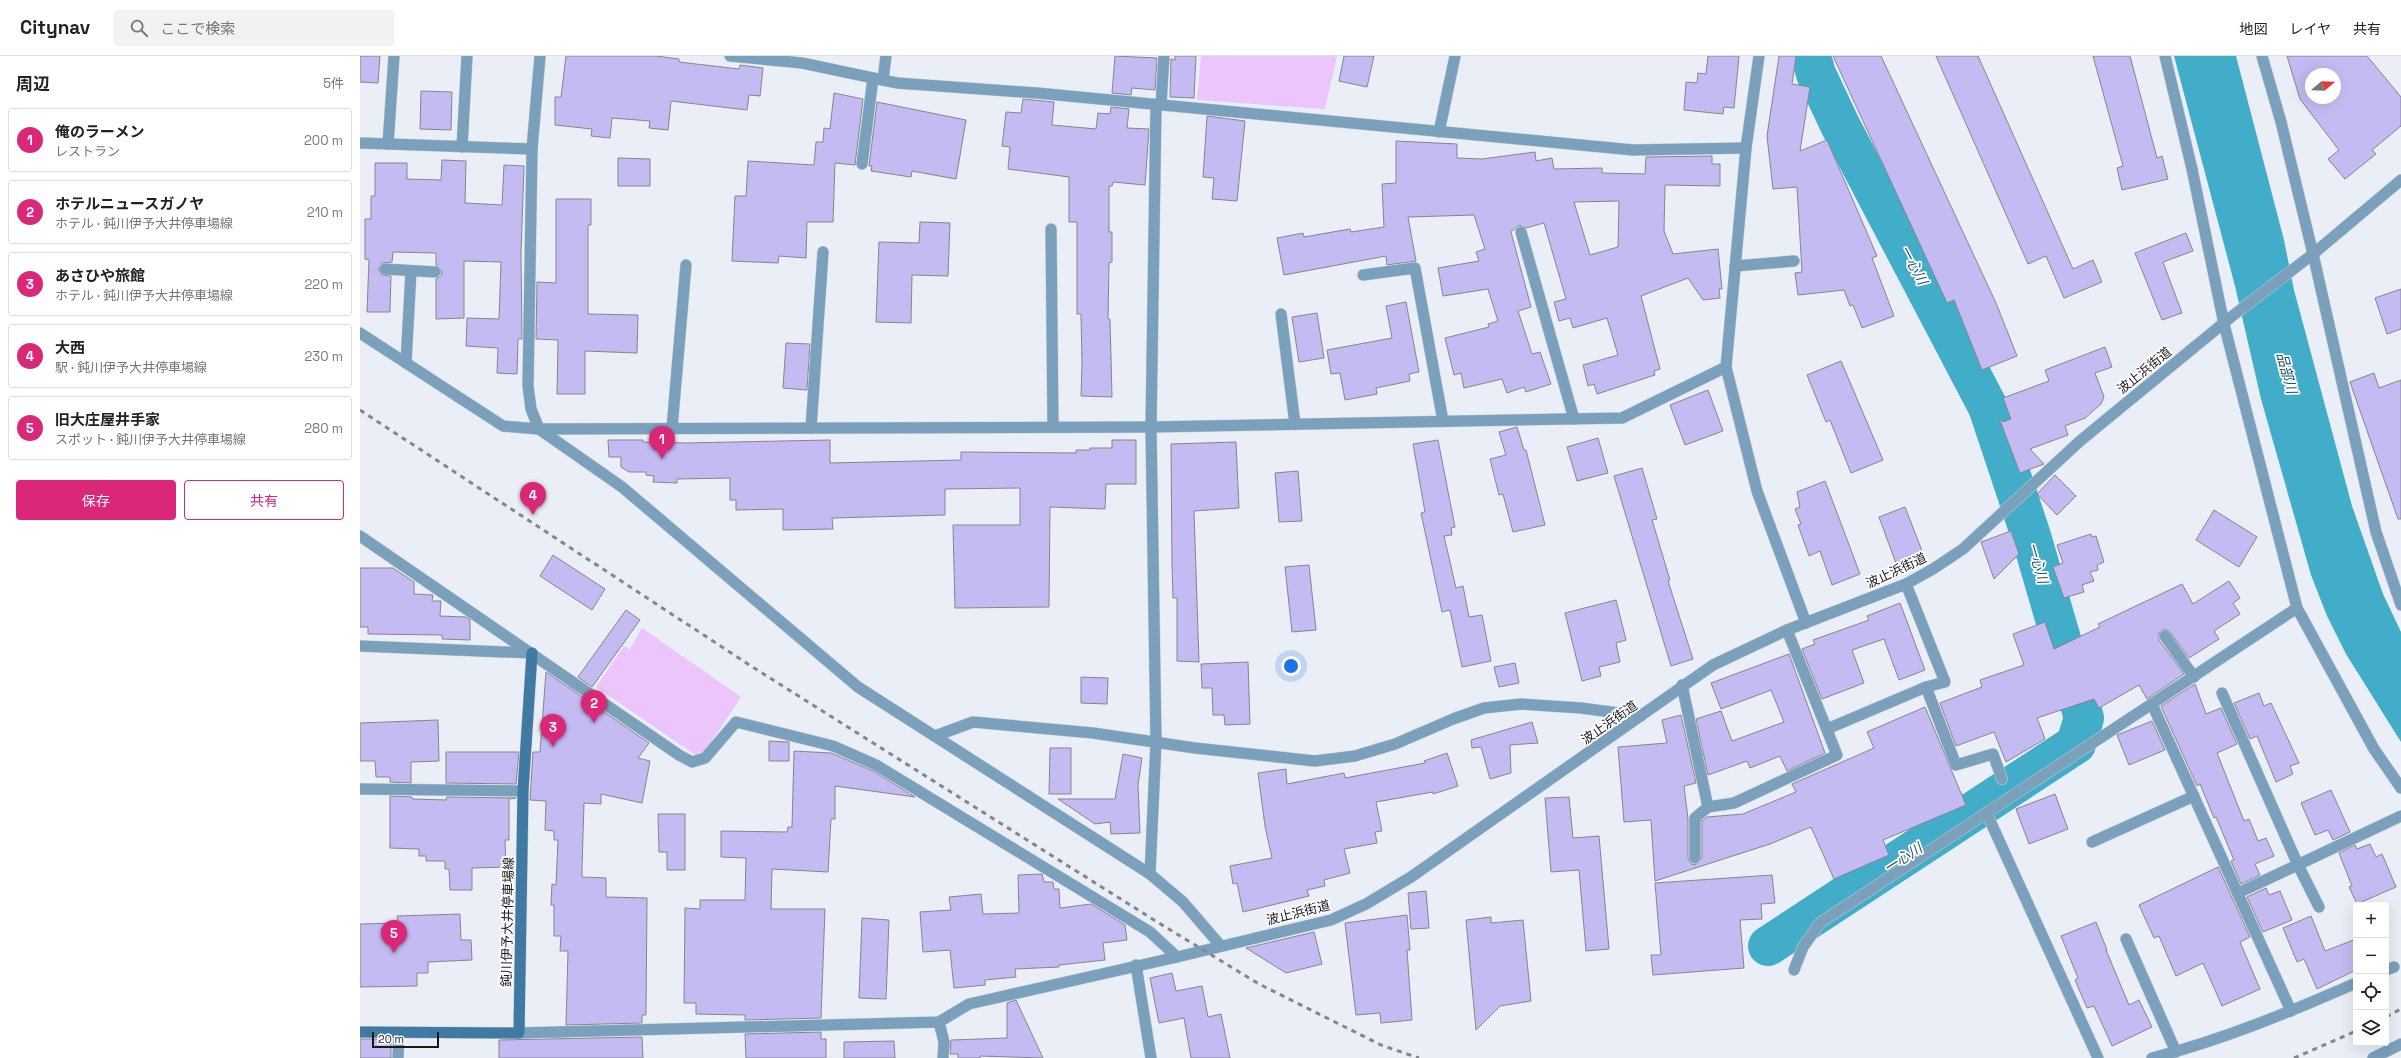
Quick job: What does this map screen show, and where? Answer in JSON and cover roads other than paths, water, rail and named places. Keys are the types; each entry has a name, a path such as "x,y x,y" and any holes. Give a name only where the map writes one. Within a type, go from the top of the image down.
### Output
{"main road":[{"name":"鈍川伊予大井停車場線","path":"519,1033 523,791 532,653"},
{"path":"360,1032 519,1033"}],"street":[{"path":"388,144 394,56"},
{"path":"462,147 467,56"},
{"path":"540,56 532,149 528,386 531,409 539,429 622,487 858,687 1150,874 1183,902 1220,945"},
{"path":"730,56 802,63 878,79 1633,150 1746,148"},
{"path":"862,164 878,79 886,56"},
{"path":"1150,874 1156,742 1151,426 1159,105 1164,56"},
{"path":"1439,132 1454,56"},
{"path":"1759,56 1746,148 1726,367 1757,491 1806,623"},
{"path":"2165,56 2297,608 2374,749 2401,788"},
{"path":"2262,56 2281,122 2313,254 2376,532 2401,605"},
{"path":"360,143 532,149"},
{"path":"2313,254 2401,180"},
{"path":"1051,229 1053,427"},
{"path":"1521,232 1574,419"},
{"path":"811,428 824,252"},
{"name":"波止浜街道","path":"939,1022 969,1004 1136,965 1177,957 1220,945 1331,920 1366,904 1411,876 1642,716 1682,685 1713,665 1788,630 1906,584 1933,569 1963,549 2080,441 2313,254"},
{"path":"1735,266 1794,261"},
{"path":"672,428 686,265"},
{"path":"1363,275 1415,268 1443,421"},
{"path":"385,269 435,272"},
{"path":"406,364 412,271"},
{"path":"1282,314 1295,424"},
{"path":"360,333 503,426 539,429 1053,427 1622,418 1726,367"},
{"path":"360,536 679,755 692,762 705,758 736,722 833,746 876,765 1150,932 1177,957"},
{"path":"1827,729 1926,687 1945,682 1906,584"},
{"path":"1794,970 1803,946 1820,923 2297,608"},
{"path":"1695,858 1695,818 1708,807 1734,803 1837,755 1788,630"},
{"path":"2165,636 2194,676"},
{"path":"360,646 532,653"},
{"path":"1682,685 1708,807"},
{"path":"1926,687 1956,765 1993,754 2002,779"},
{"path":"2222,692 2298,865 2319,907"},
{"path":"935,736 973,722 1093,733 1314,761 1355,756 1395,744 1453,719 1484,708 1529,704 1581,708 1642,716"},
{"path":"2152,704 2292,1011"},
{"path":"360,789 523,791"},
{"path":"2092,842 2194,796"},
{"path":"1987,814 2098,1058"},
{"path":"2238,893 2401,816"},
{"path":"2126,939 2176,1052"},
{"path":"1136,965 1151,1058"},
{"path":"2152,1058 2176,1052 2292,1011 2353,984"},
{"path":"519,1033 939,1022 944,1042 943,1058"},
{"path":"398,1058 399,1033"},
{"path":"2373,1058 2401,1044"}],"water":[{"name":"品部川","path":"2174,56 2236,56 2284,240 2294,290 2352,506 2383,594 2401,632 2401,742 2346,654 2327,616 2311,575 2261,399 2235,286"}],"waterway":[{"name":"一心川","path":"1768,946 2076,744 2084,718 2031,536 1988,407 1840,125 1816,74 1811,56"}],"railway":[{"path":"360,410 751,666 1154,920 1259,984 1381,1045 1419,1058"},
{"path":"2389,1015 2401,1009"},
{"path":"2294,1058 2353,1032"}],"place":[{"name":"俺のラーメン","path":"662,459"},
{"name":"大西","path":"533,515"},
{"name":"ホテルニュースガノヤ","path":"594,723"},
{"name":"あさひや旅館","path":"553,747"},
{"name":"旧大庄屋井手家","path":"394,953"}]}
